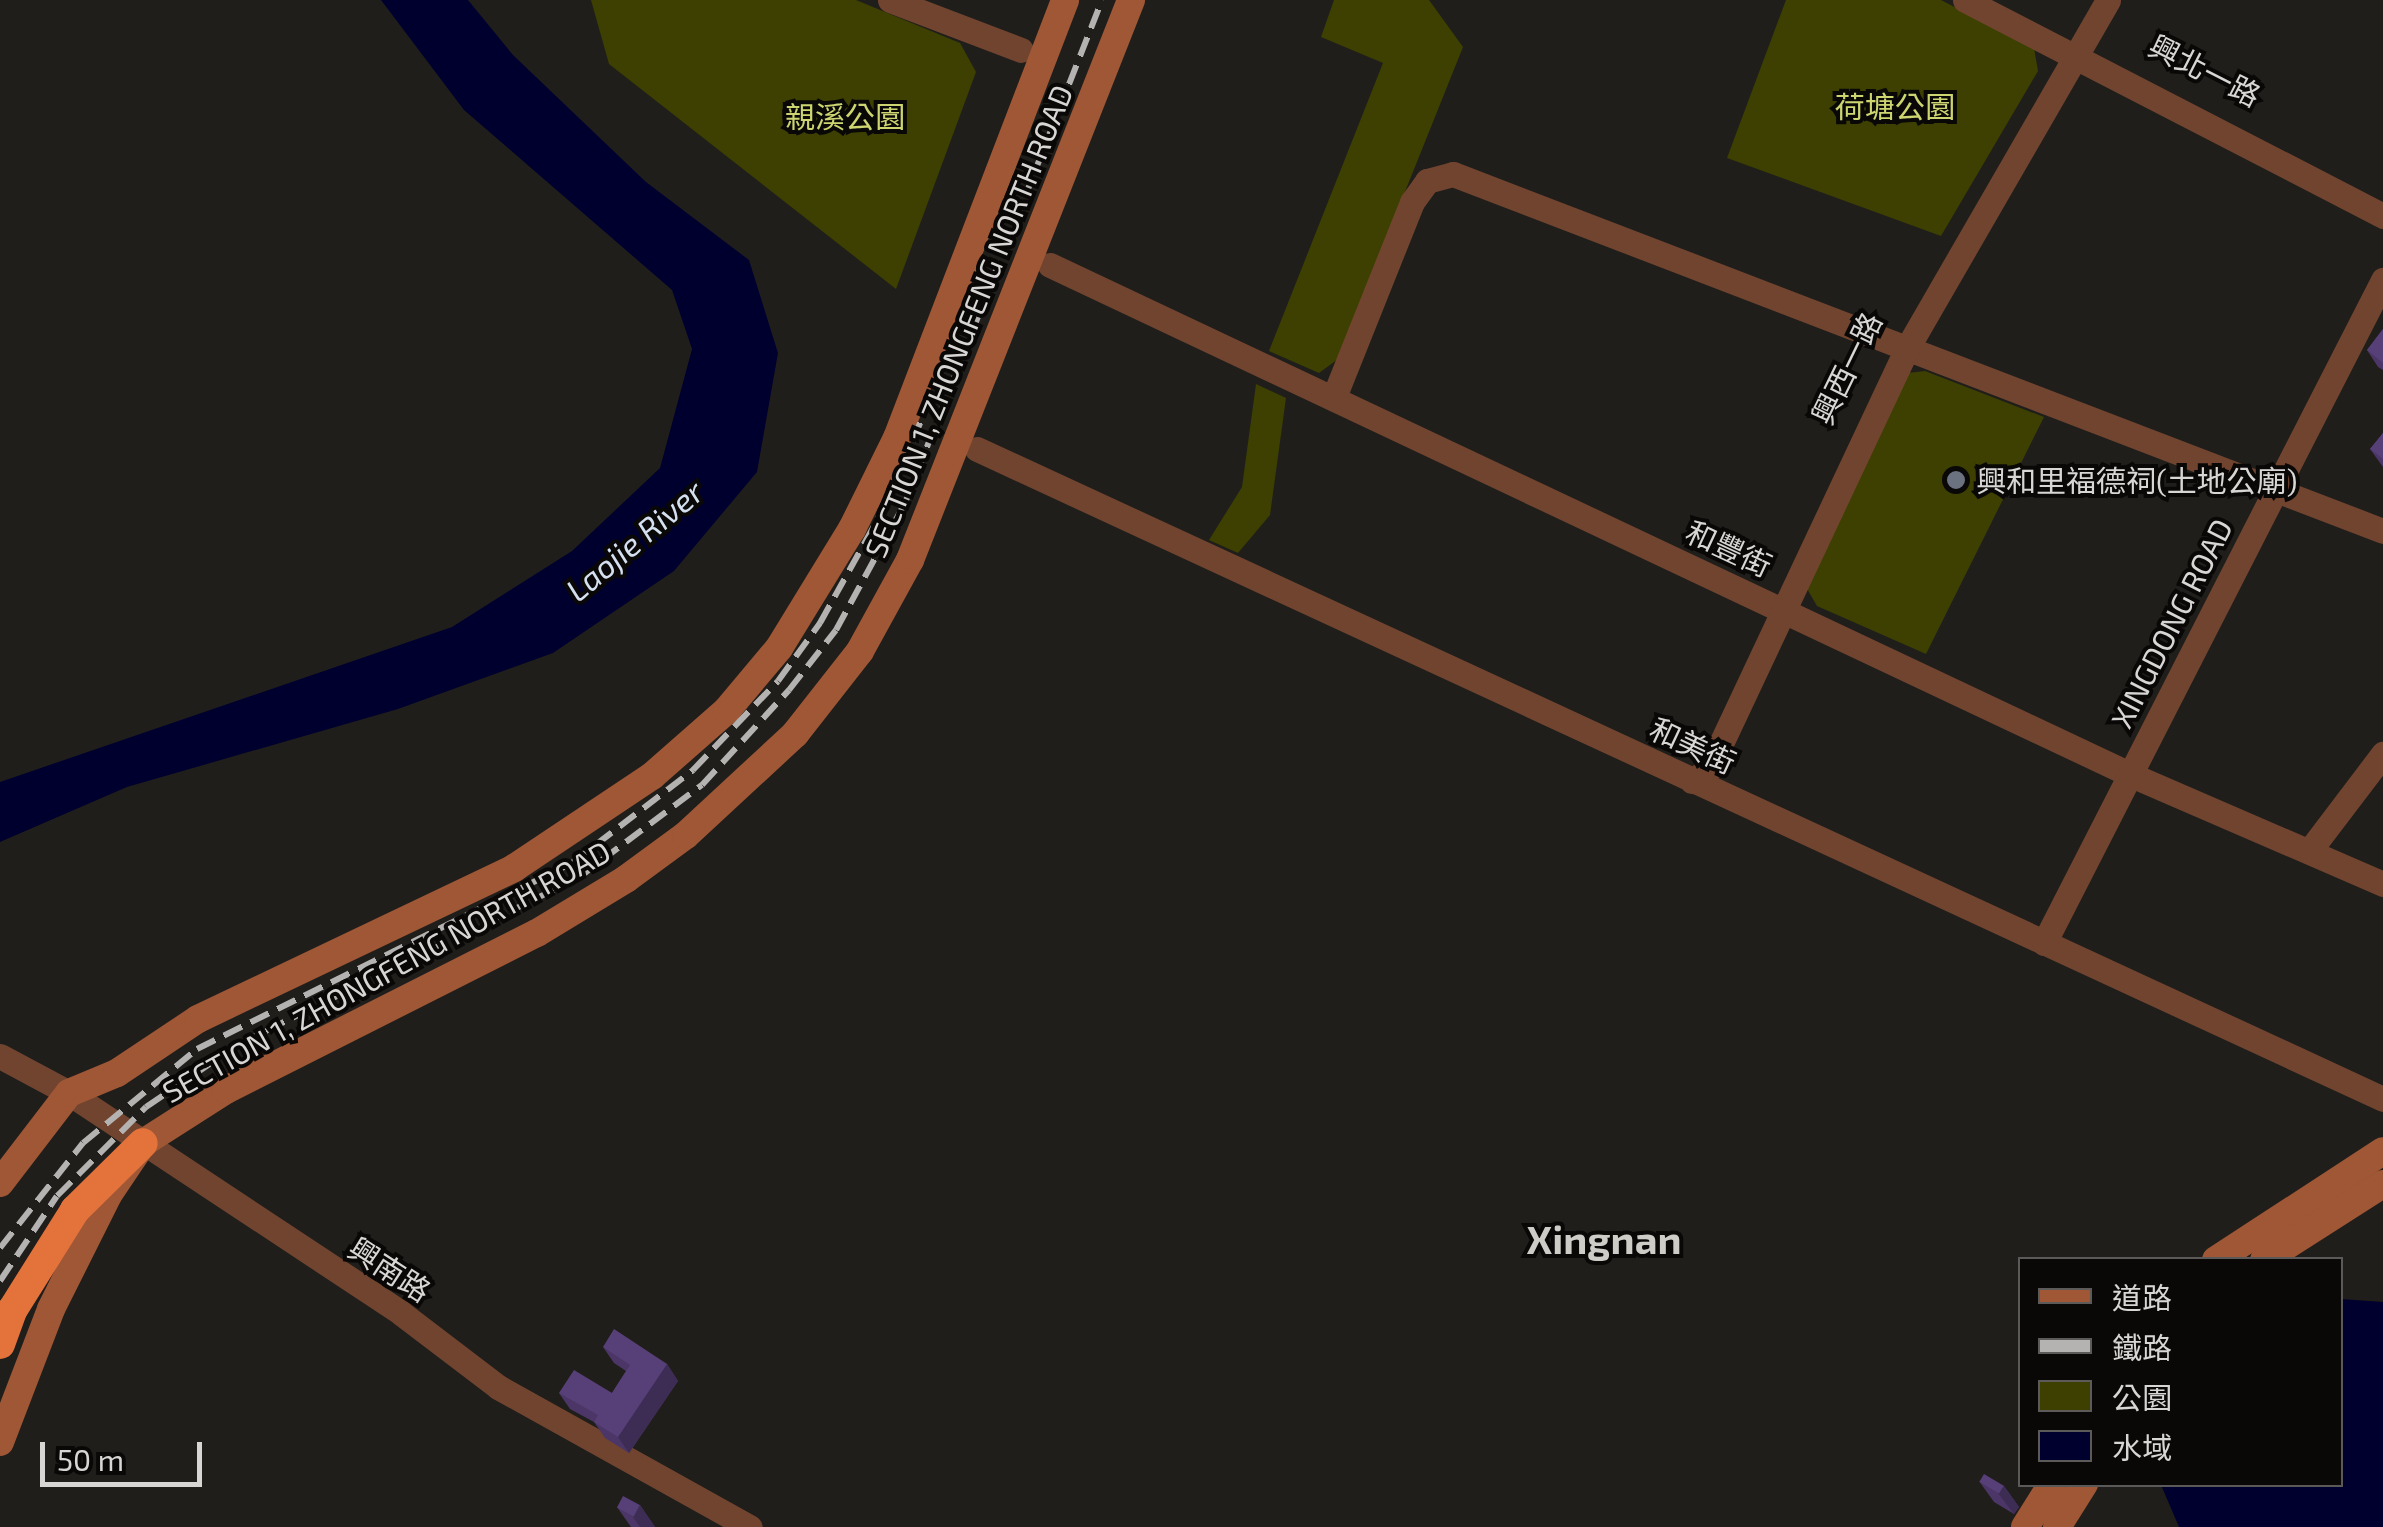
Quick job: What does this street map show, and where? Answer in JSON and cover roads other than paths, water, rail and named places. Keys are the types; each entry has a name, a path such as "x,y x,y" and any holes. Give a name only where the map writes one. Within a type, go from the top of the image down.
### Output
{"highway":[{"path":"0,1344 13,1309 75,1210 143,1143"}],"main road":[{"name":"SECTION 1, ZHONGFENG NORTH ROAD","path":"0,1183 69,1094 117,1073 232,1002 514,868 652,776 726,710 779,648 852,529 898,438 1065,0"},
{"name":"SECTION 1, ZHONGFENG NORTH ROAD","path":"0,1442 50,1309 108,1196 143,1143 226,1090 537,932 626,879 686,835 796,734 860,651 910,560 1132,0"},
{"path":"2221,1257 2383,1151"},
{"path":"2269,1257 2383,1184"},
{"path":"2025,1527 2050,1487"},
{"path":"2057,1527 2082,1487"}],"street":[{"path":"890,0 1021,50"},
{"path":"1965,0 2072,47 2383,216"},
{"name":"興北一路","path":"1998,0 2072,47 2383,197"},
{"name":"興西一路","path":"1692,781 1694,761 1776,607 1899,347 2072,47 2091,0"},
{"path":"2072,47 2108,0"},
{"path":"1334,397 1412,202 1438,174 1453,174 2383,531"},
{"name":"和豐街","path":"1050,266 2129,774 2383,884"},
{"name":"XINGDONG ROAD","path":"2044,943 2383,280"},
{"name":"和美街","path":"977,448 2383,1099"},
{"path":"2310,850 2383,754"},
{"name":"興南路","path":"0,1056 69,1094 401,1313 498,1387 750,1527"}],"water":[{"name":"Laojie River","path":"381,0 468,0 513,55 646,182 749,260 778,353 757,472 674,571 553,653 398,709 127,787 0,842 0,782 452,627 572,551 660,468 692,349 672,290 464,110"},
{"path":"2343,1299 2383,1302 2383,1527 2179,1527 2162,1487 2343,1487"}],"railway":[{"path":"0,1281 57,1196 146,1107 239,1044 578,878 702,785 789,690 836,630 905,503 1102,0"},
{"path":"0,1248 83,1143 197,1049 572,863 693,770 778,681 820,623 890,497 933,391"}],"place":[{"name":"興和里福德祠(土地公廟)","path":"1956,480"}],"district":[{"name":"Xingnan","path":"1604,1238"}],"park label":[{"name":"荷塘公園","path":"1895,106"},
{"name":"親溪公園","path":"845,116"}]}
